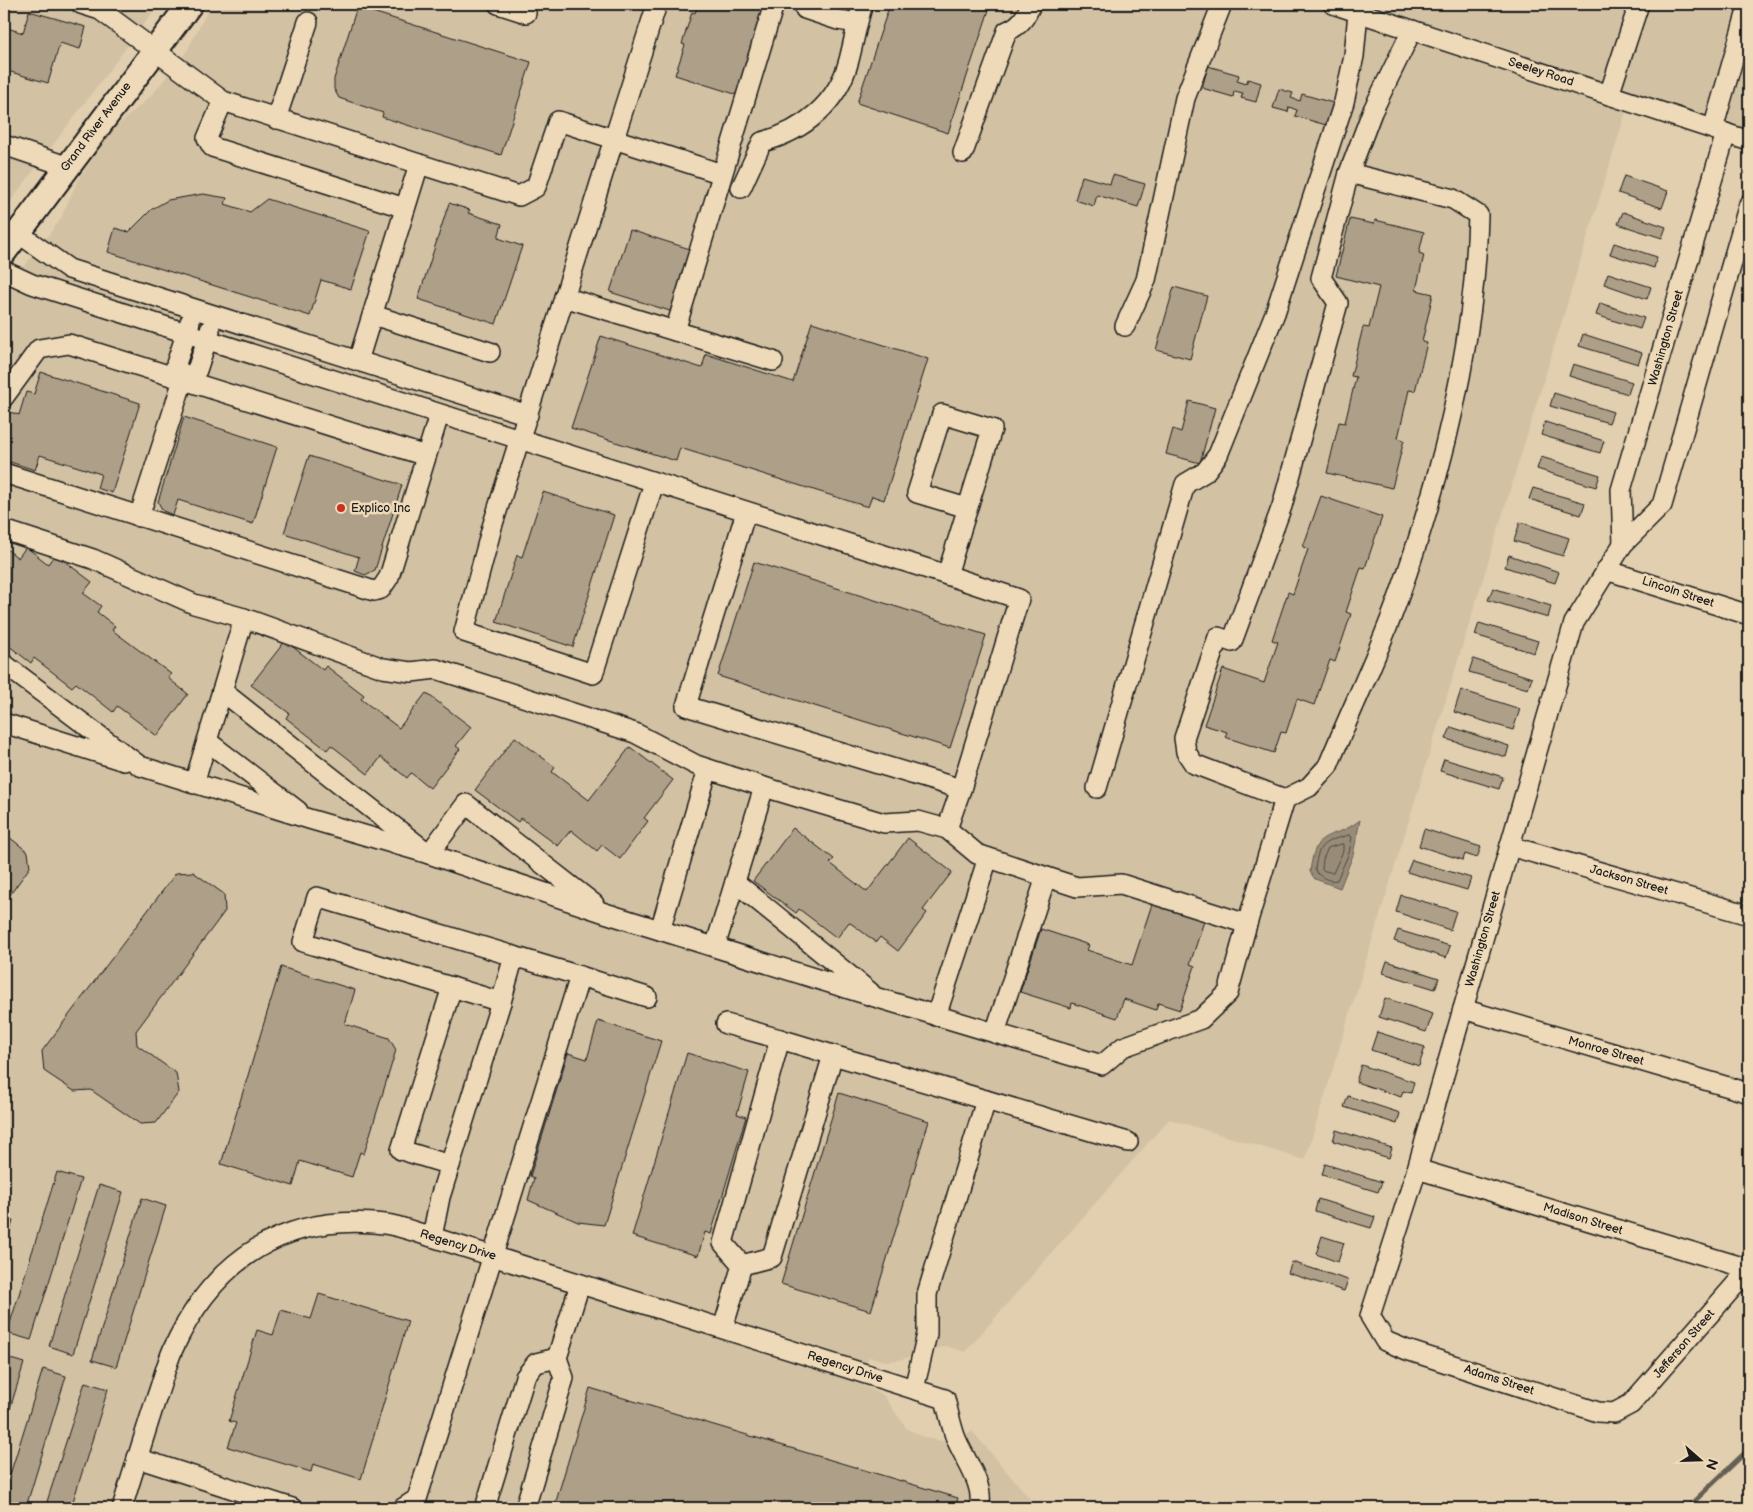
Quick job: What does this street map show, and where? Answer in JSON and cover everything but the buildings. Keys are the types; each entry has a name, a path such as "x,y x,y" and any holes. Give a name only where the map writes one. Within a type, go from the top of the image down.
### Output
{"main road":[{"name":"Grand River Avenue","path":"4,252 66,166 190,4"}],"street":[{"path":"81,4 100,10 223,101 519,196 536,187 558,121 722,174"},
{"path":"498,4 526,13"},
{"path":"654,483 593,674 464,632 492,527 657,4"},
{"path":"676,331 774,4"},
{"path":"741,188 762,142 779,138 816,117 838,87 849,61 863,4"},
{"path":"963,153 1007,31 1016,28 1027,15 1031,4"},
{"path":"1125,326 1146,280 1185,98 1222,4"},
{"name":"Seeley Road","path":"1333,4 1749,141"},
{"path":"1609,95 1639,4"},
{"name":"Washington Street","path":"1623,544 1621,490 1719,131 1749,4"},
{"path":"805,9 838,20 857,23"},
{"path":"1097,788 1185,484 1205,472 1218,455 1275,314 1344,102 1354,56 1358,12"},
{"path":"276,119 308,22"},
{"path":"1285,799 1194,764 1186,752 1184,738 1218,636 1232,642 1282,506 1304,432 1338,303 1321,278 1349,173 1372,112 1412,30"},
{"path":"223,101 208,132 207,138 212,147 405,208"},
{"path":"4,145 66,166"},
{"path":"358,361 419,164"},
{"path":"4,723 308,820 429,854 660,930 878,998 1102,1065 1123,1047 1201,1020 1228,993 1285,799 1309,787 1328,766 1398,600 1428,509 1464,363 1477,252 1478,215 1453,199 1349,173"},
{"name":"Washington Street","path":"1385,1341 1370,1316 1417,1169 1574,623 1623,544 1662,505 1749,204"},
{"path":"18,233 69,268 528,415"},
{"path":"4,271 32,284 1019,599 947,829"},
{"path":"96,304 104,280"},
{"path":"564,297 773,361"},
{"path":"183,380 176,364 194,309"},
{"path":"373,314 490,352"},
{"path":"139,517 183,380 197,370 215,315"},
{"path":"4,397 39,349 69,344 426,456"},
{"path":"947,575 992,429 942,414 917,493 967,508"},
{"path":"4,473 374,591 381,589 389,577 439,415"},
{"path":"746,512 686,706 961,789"},
{"path":"4,530 93,559 194,604 244,618 384,668 411,672 436,669 635,733 696,765 764,787 884,823 918,821 947,829 977,854 1077,887 1121,884 1247,924"},
{"name":"Lincoln Street","path":"1606,570 1749,615"},
{"path":"194,784 244,618"},
{"path":"4,664 140,766"},
{"path":"222,691 429,854"},
{"path":"207,741 308,820"},
{"path":"660,930 708,769"},
{"path":"715,947 764,787"},
{"path":"429,854 466,804 605,912"},
{"name":"Jackson Street","path":"1510,846 1749,915"},
{"path":"936,1016 988,858"},
{"path":"995,1033 1046,877"},
{"path":"735,882 878,998"},
{"path":"501,1002 303,942 317,897 647,997"},
{"path":"432,1237 440,1197 514,956"},
{"path":"402,1508 417,1499 580,976"},
{"path":"450,1165 401,1150 452,987"},
{"name":"Monroe Street","path":"1464,1009 1749,1093"},
{"path":"726,1024 1128,1142"},
{"path":"742,1265 723,1243 780,1039"},
{"path":"742,1265 772,1257 833,1055"},
{"path":"914,1389 926,1334 928,1294 986,1100"},
{"name":"Madison Street","path":"1417,1169 1749,1269"},
{"name":"Regency Drive","path":"122,1508 173,1350 188,1320 211,1287 241,1258 274,1238 312,1225 348,1221 387,1224 432,1237 945,1399 955,1436 980,1491 982,1501 979,1508"},
{"path":"723,1328 742,1265"},
{"name":"Jefferson Street","path":"1614,1413 1631,1404 1749,1269"},
{"path":"525,1508 564,1378 557,1358 580,1284"},
{"name":"Adams Street","path":"1385,1341 1407,1350 1598,1412 1614,1413"},
{"path":"486,1508 525,1377 536,1363 557,1358"},
{"path":"137,1458 292,1508"}],"shaded area":[{"path":"4,4 159,4 4,210"},
{"path":"211,4 1749,4 1749,133 1631,95 1305,1160 1169,1119 965,1352 946,1346 899,1360 887,1361 869,1357 860,1384 883,1395 907,1429 926,1438 940,1441 960,1439 972,1431 1038,1508 4,1508 4,293 60,220 78,180 103,143 116,127 152,95 187,51"}],"water":[{"path":"1360,820 1353,855 1340,888 1315,879 1310,872 1316,847 1326,837 1350,827"}],"waterway":[{"path":"1687,1508 1749,1449"}],"place":[{"name":"Explico Inc","path":"341,508"}]}
